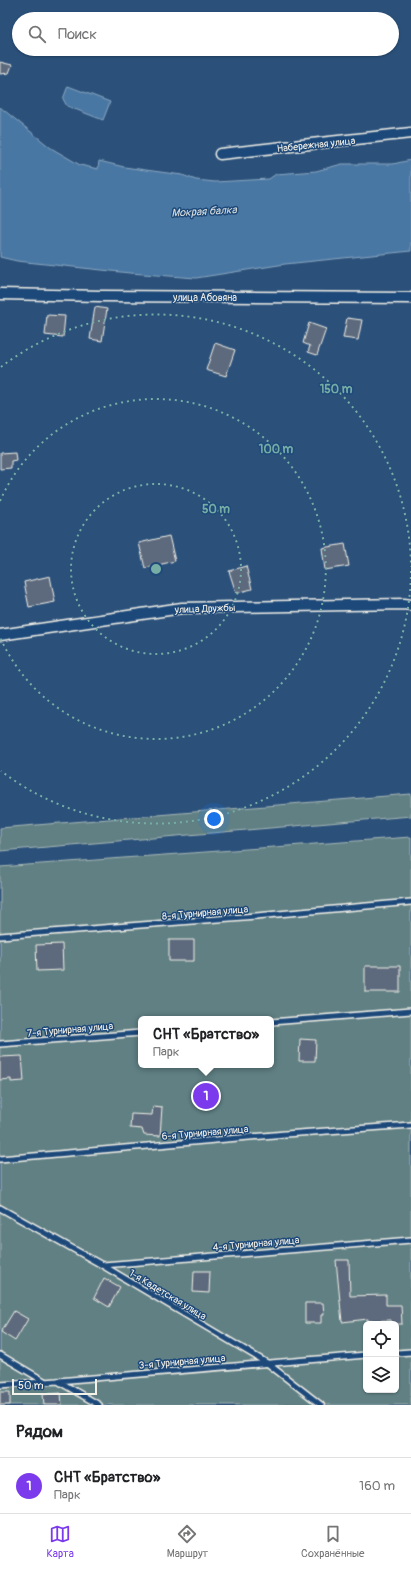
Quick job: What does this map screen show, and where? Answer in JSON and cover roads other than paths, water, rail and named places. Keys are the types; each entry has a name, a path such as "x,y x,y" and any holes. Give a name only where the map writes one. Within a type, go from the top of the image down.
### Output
{"street":[{"name":"Набережная улица","path":"220,154 411,133"},
{"name":"улица Абовяна","path":"0,294 411,298"},
{"name":"улица Дружбы","path":"0,635 182,608 411,605"}],"lane":[{"name":"8-я Турнирная улица","path":"0,936 233,918 411,902"},
{"path":"274,1022 411,1011"},
{"name":"7-я Турнирная улица","path":"0,1044 138,1033"},
{"name":"6-я Турнирная улица","path":"0,1159 285,1134 411,1125"},
{"name":"1-я Кадетская улица","path":"0,1208 102,1265 267,1363 321,1405"},
{"name":"4-я Турнирная улица","path":"102,1265 411,1240"},
{"path":"399,1353 411,1352"},
{"path":"0,1355 44,1381"},
{"name":"3-я Турнирная улица","path":"0,1384 58,1381 363,1355"},
{"path":"58,1381 99,1405"}],"water":[{"path":"68,86 110,102 103,120 67,106 63,99"},
{"name":"Мокрая балка","path":"0,107 51,148 80,165 98,169 99,161 124,167 182,175 196,180 215,182 269,179 276,174 316,171 342,164 393,164 411,160 411,251 285,264 196,278 130,273 17,261 0,257"}],"place":[{"name":"СНТ «Братство»","path":"206,1096"}]}
